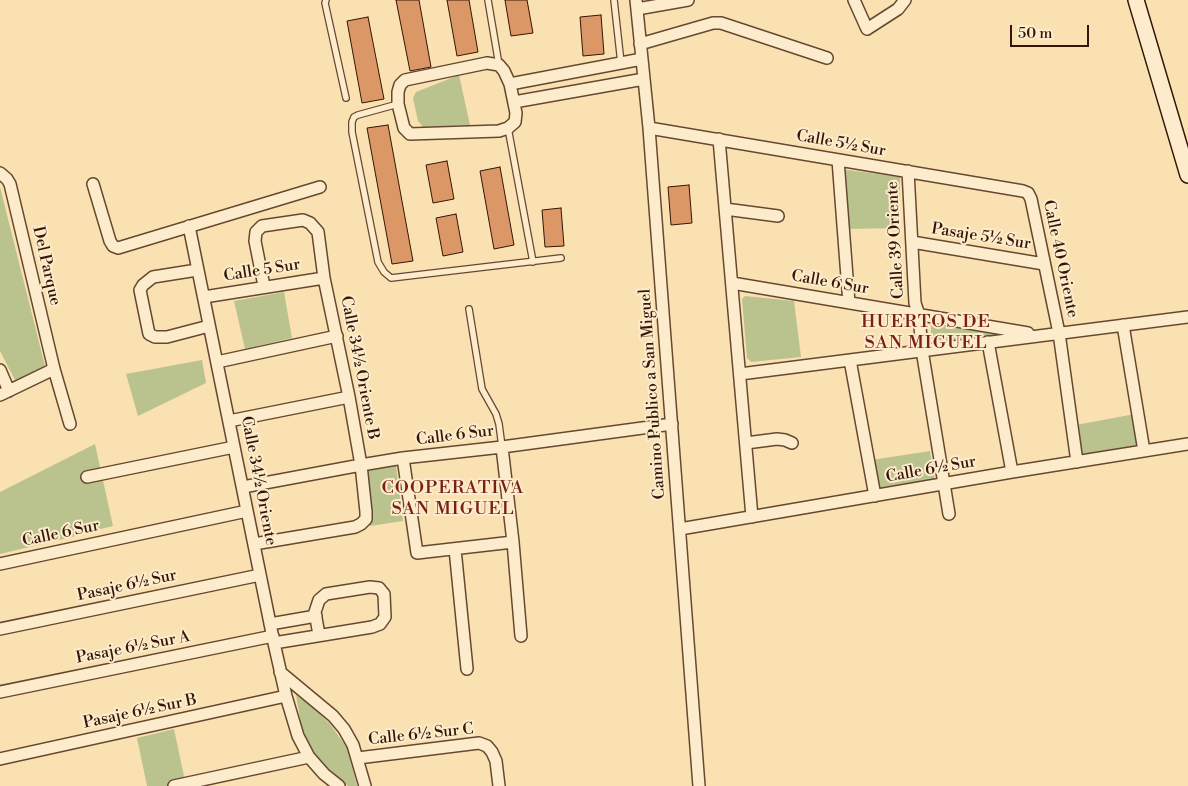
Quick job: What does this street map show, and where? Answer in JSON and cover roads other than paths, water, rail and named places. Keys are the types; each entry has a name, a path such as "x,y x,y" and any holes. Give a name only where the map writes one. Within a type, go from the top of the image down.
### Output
{"street":[{"path":"636,4 688,0"},
{"path":"854,0 867,29 898,9 905,0"},
{"path":"1136,0 1188,174"},
{"name":"Camino Publico a San Miguel","path":"636,4 649,128 699,786"},
{"path":"640,44 720,22 827,58"},
{"path":"510,84 642,59"},
{"path":"487,63 499,65 510,84 516,113 515,122 508,128 499,131 410,134 404,128 398,104 398,92 400,85 405,80 487,63"},
{"path":"514,102 644,79"},
{"name":"Calle 5½ Sur","path":"649,128 1028,193"},
{"path":"719,139 752,517"},
{"path":"838,160 849,303"},
{"name":"Calle 39 Oriente","path":"908,171 916,304 948,514"},
{"name":"Del Parque","path":"0,173 10,184 54,369 70,424"},
{"path":"92,184 110,242 118,248 320,187"},
{"name":"Calle 40 Oriente","path":"1028,193 1031,198 1059,333 1077,462"},
{"path":"725,209 778,216"},
{"name":"Calle 34½ Oriente B","path":"254,544 355,527 366,519 361,465 324,278 318,232 310,223 304,220 262,226 256,232 264,286"},
{"name":"Calle 34½ Oriente","path":"189,226 286,696 298,736 309,757 324,774 340,786"},
{"name":"Pasaje 5½ Sur","path":"912,242 1044,264"},
{"path":"197,270 154,277 143,285 140,290 149,334 155,337 167,337 210,326"},
{"name":"Calle 5 Sur","path":"204,296 324,278"},
{"name":"Calle 6 Sur","path":"732,283 1042,335"},
{"name":"Calle 6 Sur","path":"740,374 1188,317"},
{"path":"1122,325 1144,451"},
{"path":"217,362 336,336"},
{"path":"988,342 1012,472"},
{"path":"850,360 875,496"},
{"path":"0,370 5,393 54,369"},
{"path":"229,421 349,397"},
{"name":"Calle 6 Sur","path":"242,487 403,458 502,447 672,424"},
{"path":"746,443 777,439 792,443"},
{"name":"Calle 6½ Sur","path":"680,529 1188,444"},
{"path":"87,477 234,446"},
{"path":"502,447 522,636"},
{"path":"403,458 417,553 513,542"},
{"name":"Calle 6 Sur","path":"0,564 247,511"},
{"path":"455,549 466,669"},
{"name":"Pasaje 6½ Sur","path":"0,629 260,575"},
{"path":"273,640 319,635 372,627 380,624 385,617 384,594 378,588 370,587 326,594 319,600 315,612 319,635"},
{"path":"270,624 316,616"},
{"name":"Pasaje 6½ Sur A","path":"0,692 273,640"},
{"path":"280,672 339,722 350,737 358,758 365,786"},
{"name":"Pasaje 6½ Sur B","path":"0,759 286,696"},
{"name":"Calle 6½ Sur C","path":"358,758 479,743 487,746 492,752 496,761 499,786"},
{"path":"174,786 309,757"}],"lane":[{"path":"326,0 325,3 346,98"},
{"path":"488,0 499,65"},
{"path":"614,0 621,63"},
{"path":"398,104 358,115 352,122 352,132 378,262 384,272 391,278 561,258"},
{"path":"508,128 533,262"},
{"path":"469,309 482,389 500,424 502,447"}],"district":[{"name":"HUERTOS DE SAN MIGUEL","path":"926,333"},
{"name":"COOPERATIVA SAN MIGUEL","path":"453,499"}]}
